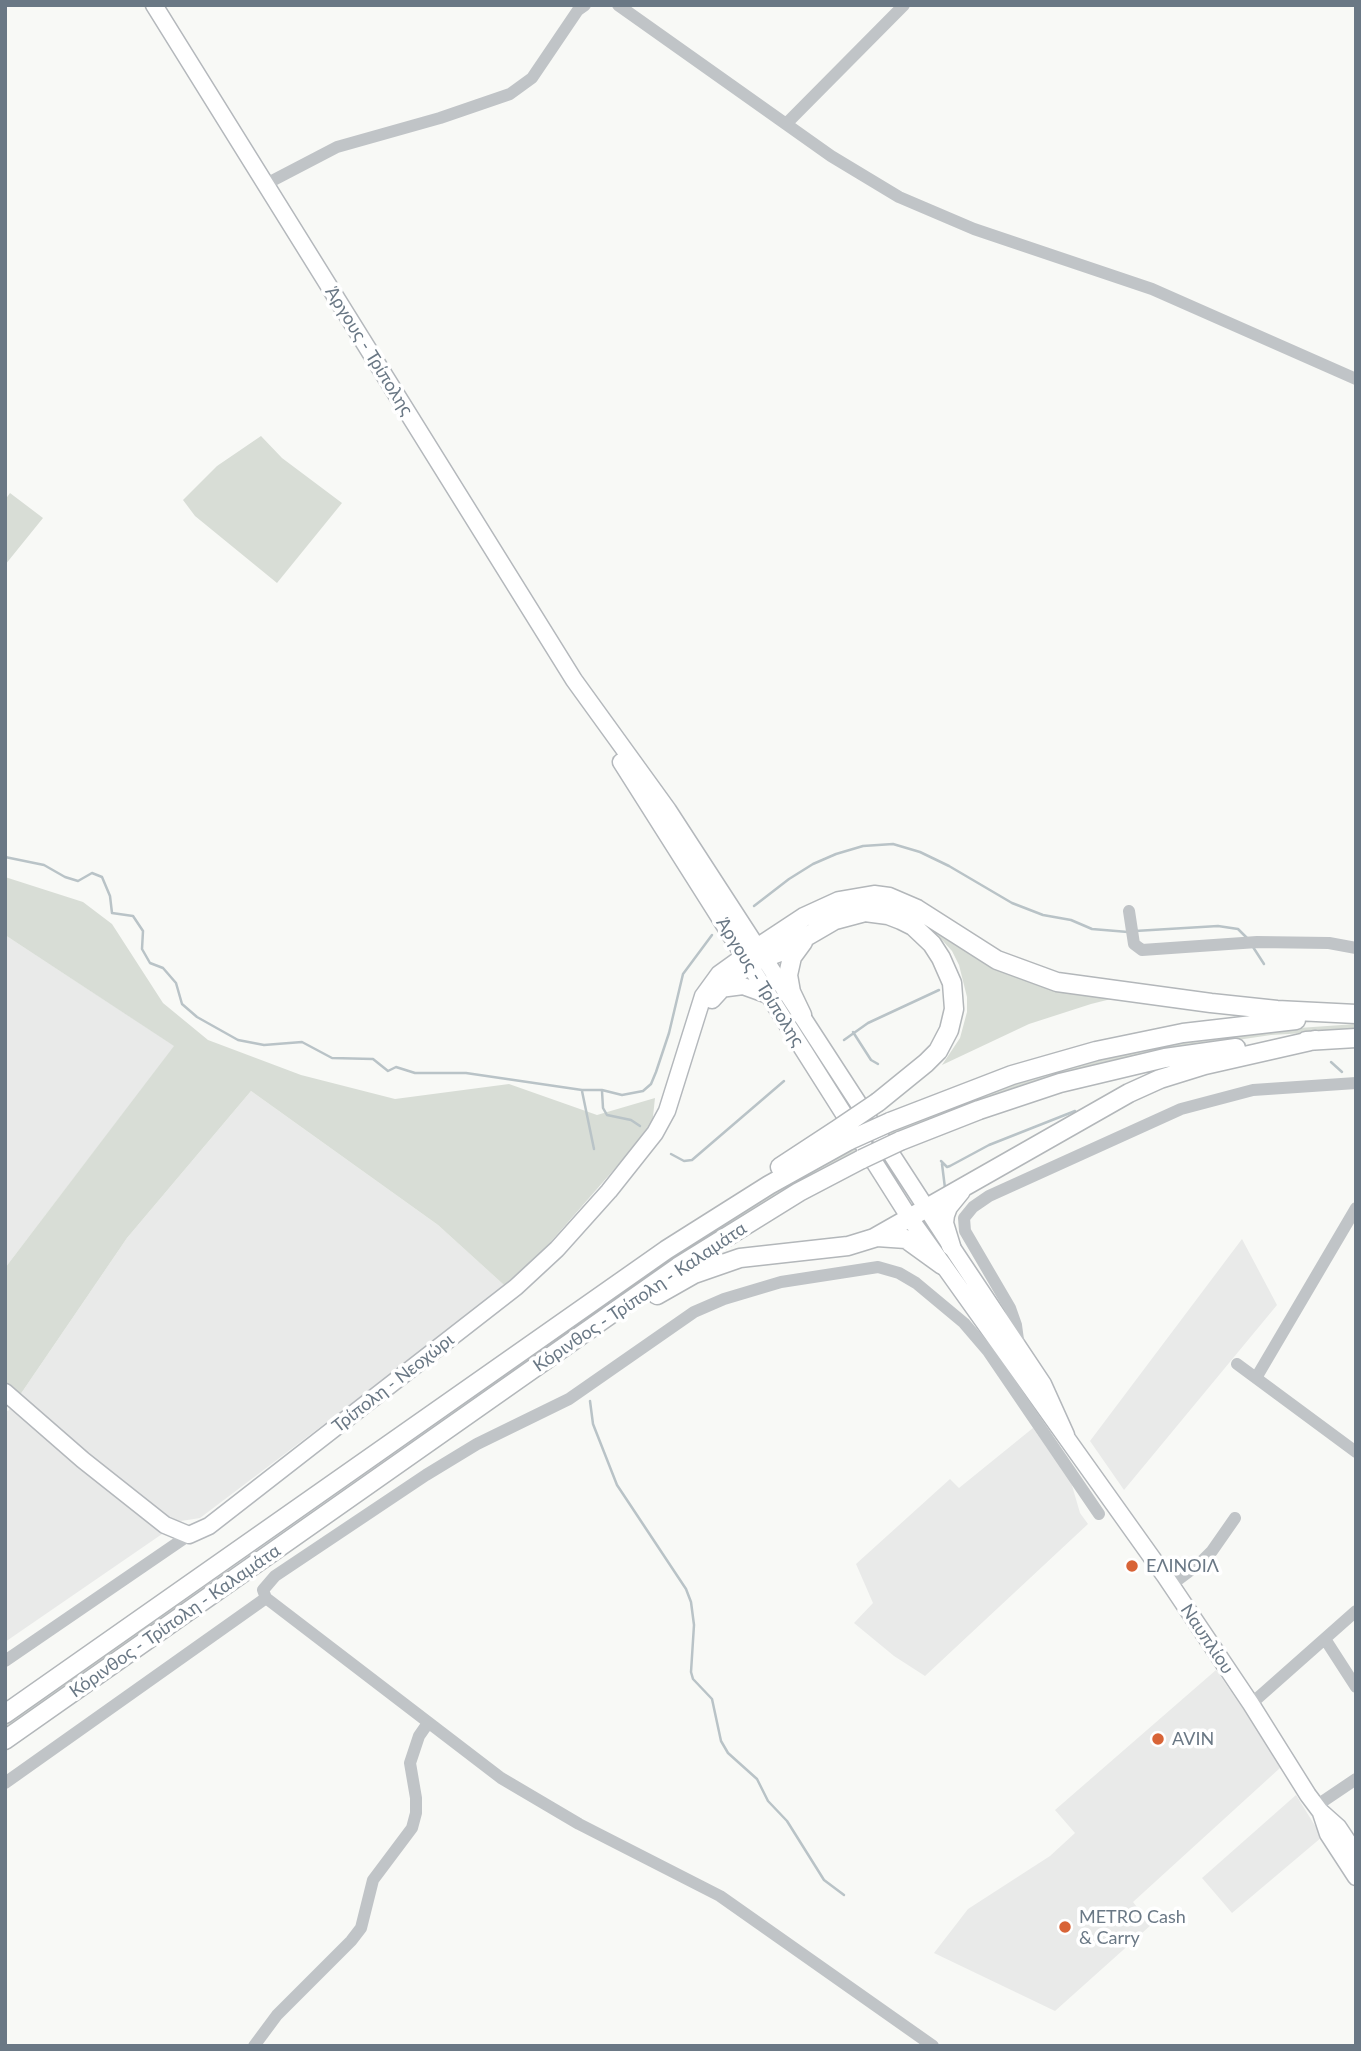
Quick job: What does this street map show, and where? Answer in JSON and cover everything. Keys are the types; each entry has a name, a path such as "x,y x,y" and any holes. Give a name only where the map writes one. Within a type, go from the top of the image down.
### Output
{"highway":[{"path":"754,957 804,917 839,901 874,895 889,897 910,906 997,960 1057,982 1211,1003 1356,1015"},
{"path":"754,957 808,936 843,916 865,912 888,915 913,926 922,933 947,969 952,983 954,1009 944,1041 926,1063 878,1102 846,1133"},
{"path":"802,1016 791,992 788,975 792,957 808,936"},
{"name":"Κόρινθος - Τρίπολη - Καλαμάτα","path":"5,1714 666,1250 788,1174 846,1133 890,1122 1012,1075 1118,1046 1226,1027 1356,1015"},
{"name":"Κόρινθος - Τρίπολη - Καλαμάτα","path":"5,1741 678,1267 743,1226 862,1159 900,1141 1018,1096 1123,1067 1185,1054 1356,1038"},
{"path":"588,1331 718,1264 740,1258 848,1246 874,1238 1129,1093 1160,1079 1205,1065 1315,1040"},
{"path":"951,1246 944,1223 945,1215 948,1207 966,1186"},
{"path":"874,1238 906,1239 942,1265"}],"main road":[{"name":"Άργους - Τρίπολης","path":"155,5 584,695 668,810 754,957 769,995 942,1265"},
{"name":"Άργους - Τρίπολης","path":"754,957 802,1016 951,1246"},
{"name":"Τρίπολη - Νεοχώρι","path":"697,1016 720,989 754,957"},
{"name":"Τρίπολη - Νεοχώρι","path":"189,1535 209,1525 457,1334 516,1287 557,1249 634,1160 662,1123 703,996 730,964 754,957"},
{"path":"720,989 743,986 769,995"},
{"name":"Ναυπλίου","path":"951,1246 1049,1395 1066,1435"},
{"name":"Ναυπλίου","path":"942,1265 1171,1585 1318,1808 1328,1834 1356,1877"},
{"path":"5,1392 129,1499 165,1525 189,1535"},
{"name":"Ναυπλίου","path":"1318,1808 1338,1827 1356,1854"}],"street":[{"path":"266,184 337,147 440,118 510,94 532,78 578,9 585,5"},
{"path":"618,5 786,124 899,197 974,229 1152,289 1356,379"},
{"path":"786,124 904,5"},
{"path":"1131,917 1135,943 1142,950 1237,942 1329,943 1356,948"},
{"path":"1020,1350 1010,1308 965,1231 964,1218 973,1206 1181,1109 1253,1090 1356,1083"},
{"path":"1256,1378 1356,1208"},
{"path":"933,2046 720,1896 541,1804 501,1778 266,1598 263,1593 265,1586 275,1576 414,1483 477,1444 569,1399 694,1312 733,1296 781,1282 878,1268 899,1273 916,1283 964,1323 988,1351 1099,1514"},
{"path":"1237,1364 1356,1452"},
{"path":"1171,1585 1212,1551 1235,1518"},
{"path":"5,1661 189,1535"},
{"path":"5,1783 266,1598"},
{"path":"1251,1704 1356,1611"},
{"path":"1325,1639 1356,1687"},
{"path":"254,2046 277,2015 361,1928 373,1880 412,1828 416,1798 410,1763 419,1736 428,1723"},
{"path":"1318,1808 1356,1779"}],"shaded area":[{"path":"261,436 282,458 342,503 277,583 195,516 183,500 217,466"},
{"path":"10,493 43,518 5,565 5,500"},
{"path":"5,877 83,902 112,924 163,1003 208,1040 301,1075 395,1099 509,1084 597,1115 655,1098 652,1126 541,1253 504,1285 438,1225 251,1091 127,1238 20,1395 5,1382 5,1268 174,1046 5,935"},
{"path":"887,903 960,939 1123,996 1029,1024 942,1065 960,1038 967,1012 967,997 959,965 952,951 932,929 921,921 882,909 780,946 809,920 844,904"},
{"path":"5,935 175,1046 5,1268"},
{"path":"1356,1024 1356,1030 1271,1035 1143,1054 1058,1075 975,1102 896,1134 833,1164 739,1218 622,1294 654,1268 793,1180 854,1147 893,1129 1014,1083 1099,1058 1163,1044 1270,1030"},
{"path":"251,1091 438,1225 504,1285 200,1518 181,1521 5,1642 5,1409 8,1411 20,1395 127,1238"},
{"path":"1242,1239 1277,1305 1124,1490 1090,1441"},
{"path":"1033,1428 1071,1482 1080,1513 1088,1524 925,1676 894,1656 854,1623 873,1603 856,1564 950,1479 959,1488"},
{"path":"229,1570 208,1588 5,1730 5,1724"},
{"path":"1216,1670 1280,1768 1133,1902 1151,1925 1055,2011 934,1953 968,1909 1050,1856 1075,1833 1055,1810"},
{"path":"1296,1795 1322,1837 1232,1913 1202,1878"}],"waterway":[{"path":"754,906 813,864 863,846 893,844 920,852 1012,903 1043,915 1071,920 1092,929 1128,932"},
{"path":"5,857 44,865 78,881 92,873 102,877 110,896 112,913 133,916 143,931 142,949 150,963 163,968 176,983 182,1004 197,1017 238,1040 264,1045 302,1042 332,1058 373,1059 388,1071 396,1067 415,1073 466,1073 582,1090 602,1090 622,1095 643,1091 651,1084 656,1072 669,1033 683,974 712,935"},
{"path":"1135,931 1218,926 1238,929 1247,938"},
{"path":"1253,947 1264,964"},
{"path":"844,1040 868,1023 939,990"},
{"path":"853,1032 871,1060 878,1064"},
{"path":"1331,1062 1342,1072"},
{"path":"671,1154 684,1161 692,1160 784,1081"},
{"path":"582,1091 594,1149"},
{"path":"602,1091 603,1108 607,1115 631,1120 640,1126"},
{"path":"941,1161 947,1167 950,1166 989,1145 1075,1111"},
{"path":"942,1164 945,1188"},
{"path":"590,1401 593,1424 617,1485 686,1589 694,1625 691,1672 693,1679 712,1699 721,1741 728,1753 757,1779 768,1801 787,1821 824,1880 844,1895"}],"place":[{"name":"ΕΛΙΝΟΙΛ","path":"1132,1566"},
{"name":"AVIN","path":"1158,1739"},
{"name":"METRO Cash & Carry","path":"1065,1927"}]}
